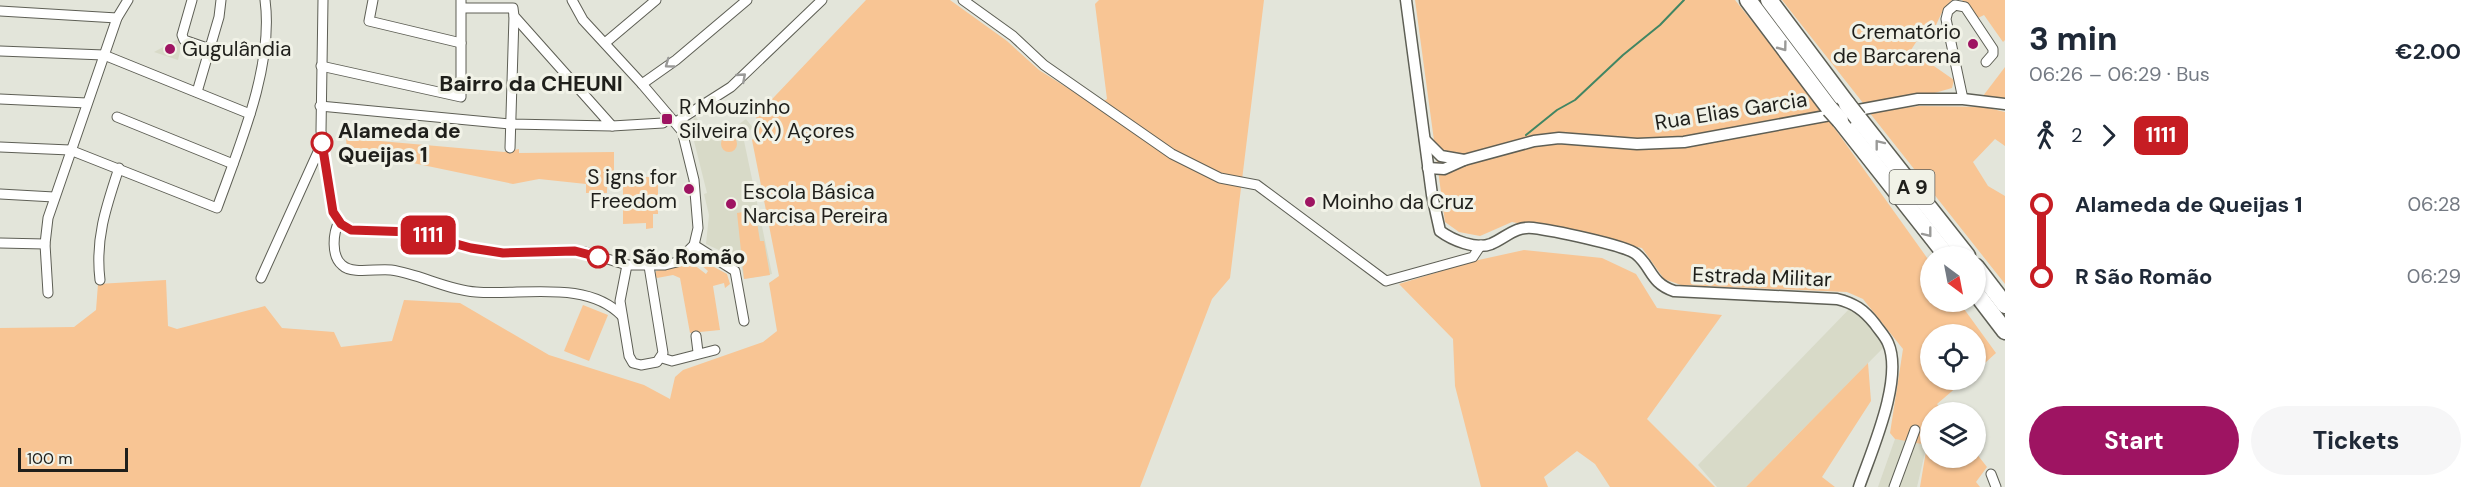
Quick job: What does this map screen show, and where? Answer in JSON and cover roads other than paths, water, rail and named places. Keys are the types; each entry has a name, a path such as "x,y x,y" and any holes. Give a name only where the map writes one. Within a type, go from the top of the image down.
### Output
{"highway":[{"name":"A 9","path":"1748,0 1939,246"},
{"name":"A 9","path":"1769,0 1847,104 1959,246"},
{"path":"1986,280 2005,305"},
{"path":"1986,306 2005,331"}],"street":[{"path":"48,293 45,244 48,218 117,18 128,0"},
{"path":"192,0 182,34 184,40 210,49"},
{"path":"197,92 219,17 221,0"},
{"path":"0,147 70,150 217,208 250,114 261,74 265,0"},
{"path":"324,0 320,106 322,143 333,212 339,222 351,230 413,232 479,250 503,253 585,252 627,265 649,266 677,262 694,245 698,230 698,205 683,134 676,122 583,20 572,0"},
{"path":"373,0 369,21 461,43"},
{"path":"605,43 656,0"},
{"path":"642,84 676,60 747,0"},
{"path":"676,122 731,87 822,0"},
{"path":"963,0 1013,36 1044,65 1172,154 1220,178 1257,185 1386,281 1473,257 1481,245 1462,242 1440,231 1428,168 1406,0"},
{"path":"321,66 461,97 462,4 513,8 612,126"},
{"path":"1963,99 1946,19 1948,11 1955,5 1965,7 1993,49 1993,54 1986,62"},
{"path":"510,148 513,8"},
{"path":"0,11 117,18"},
{"path":"0,51 104,55 250,114"},
{"path":"0,99 87,103"},
{"name":"Rua Elias Garcia","path":"1428,168 1534,141 1559,138 1637,144 1684,142 1918,99 1963,99 2005,104"},
{"path":"320,106 510,124 612,126 663,123"},
{"path":"117,117 233,164"},
{"path":"1425,140 1441,156 1456,162 1437,180 1432,195"},
{"path":"261,278 322,143"},
{"path":"100,280 97,255 101,223 119,168"},
{"path":"0,194 54,197"},
{"path":"339,222 334,235 336,254 340,263 347,269 396,271 477,293 573,293 610,306 622,316"},
{"name":"Estrada Militar","path":"1481,245 1491,244 1513,231 1534,228 1631,251 1637,255 1661,287 1674,291 1837,299 1857,306 1866,313 1888,341 1891,359 1887,405 1858,487"},
{"path":"0,243 45,244"},
{"path":"694,245 733,269 744,321"},
{"path":"627,265 620,293 629,356 633,363 641,365 657,362 662,358"},
{"path":"649,266 662,358"},
{"path":"696,336 698,352"},
{"path":"662,358 672,361 692,357 698,352 715,350"},
{"path":"1894,487 1915,430"},
{"path":"1991,474 1996,487"}],"waterway":[{"path":"1526,135 1557,110 1575,100 1623,55 1660,25 1684,0"}],"place":[{"name":"Crematório de Barcarena","path":"1973,44"},
{"name":"Gugulândia","path":"170,49"},
{"name":"R Mouzinho Silveira (X) Açores","path":"667,119"},
{"name":"Alameda de Queijas 1","path":"322,143"},
{"name":"S igns for Freedom","path":"689,189"},
{"name":"Moinho da Cruz","path":"1310,202"},
{"name":"Escola Básica Narcisa Pereira","path":"731,204"},
{"name":"R São Romão","path":"598,257"}],"district":[{"name":"Bairro da CHEUNI","path":"531,83"}]}
